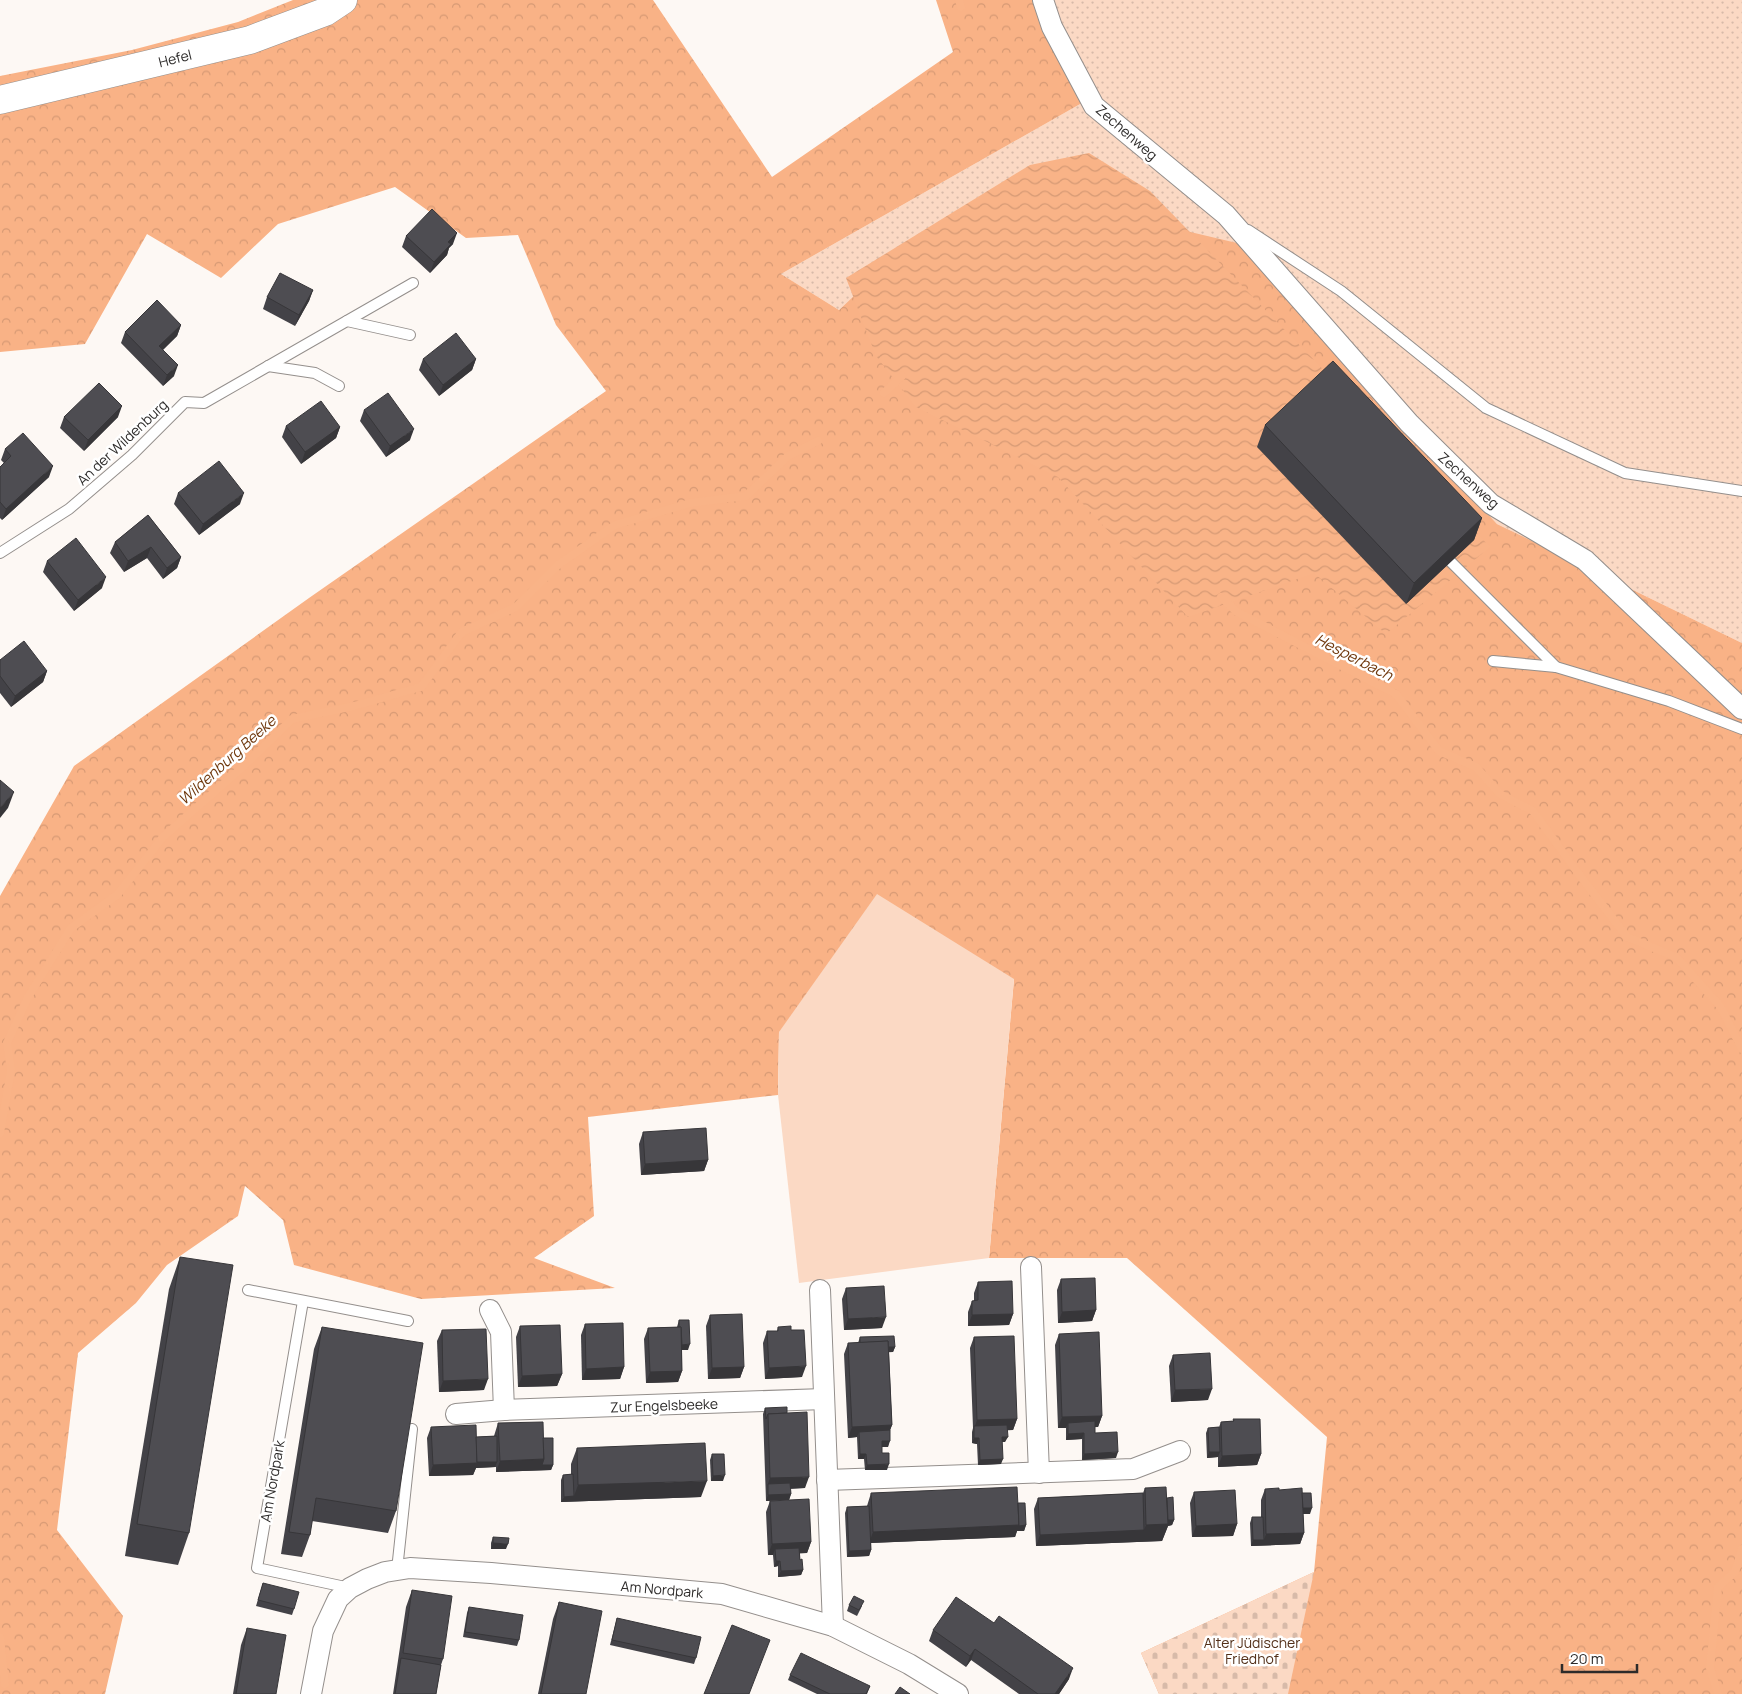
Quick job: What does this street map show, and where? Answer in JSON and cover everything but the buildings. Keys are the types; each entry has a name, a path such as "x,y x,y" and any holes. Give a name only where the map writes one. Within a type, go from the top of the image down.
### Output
{"main road":[{"name":"Hefel","path":"0,100 250,40 325,12 344,0"}],"street":[{"name":"Zechenweg","path":"1043,0 1052,27 1094,106 1226,215 1409,424 1492,504 1585,560 1742,709"},
{"path":"1031,1267 1038,1473"},
{"path":"820,1290 833,1626"},
{"path":"490,1310 502,1332 504,1410"},
{"name":"Zur Engelsbeeke","path":"456,1414 504,1410 824,1399"},
{"path":"827,1480 1133,1469 1180,1451"},
{"name":"Am Nordpark","path":"311,1694 323,1631 338,1599 350,1588 367,1579 385,1572 403,1569 530,1576 722,1594 833,1626 909,1664 958,1694"}],"lane":[{"name":"Zechenweg","path":"1226,215 1341,291 1486,408 1625,473 1742,490"},
{"name":"An der Wildenburg","path":"0,553 69,509 132,455 185,402 204,403 414,283"},
{"path":"347,321 410,335"},
{"path":"268,366 316,373 339,386"},
{"path":"1450,562 1556,666"},
{"path":"1494,661 1556,666 1668,701 1742,730"},
{"path":"248,1290 408,1321"},
{"name":"Am Nordpark","path":"303,1301 257,1568 350,1588"},
{"path":"403,1569 412,1429"}],"green space":[{"path":"293,0 653,0 772,177 953,52 936,0 1045,0 1082,103 781,274 839,310 878,273 1144,221 1241,244 1497,524 1742,643 1742,1694 1159,1694 1141,1653 1314,1572 1327,1437 1127,1258 989,1258 1014,979 779,1032 778,1095 588,1117 594,1216 534,1258 615,1288 421,1299 294,1265 283,1220 245,1186 238,1216 167,1265 136,1303 78,1353 57,1530 123,1616 105,1694 0,1694 0,896 74,766 309,598 606,391 556,325 518,235 466,238 395,187 278,224 221,278 147,234 85,344 0,352 0,76 132,50 238,22"},
{"path":"1045,0 1742,0 1742,643 1497,524 1241,244 878,273 839,310 781,274 1082,103"},
{"path":"877,894 1014,979 989,1258 799,1283 778,1095 779,1032"},
{"name":"Alter Jüdischer Friedhof","path":"1314,1572 1288,1694 1159,1694 1141,1653"}],"water":[{"path":"1089,153 1150,191 1315,361 1490,547 1386,634 1314,573 1188,617 1058,477 916,407 876,356 846,278 1030,165"}],"waterway":[{"name":"Hesperbach","path":"959,0 961,7"},
{"name":"Wildenburg Beeke","path":"884,393 902,376"},
{"name":"Wildenburg Beeke","path":"0,1133 11,1071 7,1043 28,997 71,928 117,895 163,837 245,765 292,719 354,706 421,687 462,632 516,607 558,565 615,525 690,503 746,496 788,456 818,441"},
{"name":"Hesperbach","path":"1221,597 1237,612 1396,694 1439,751 1476,767 1500,794 1533,811 1627,937 1676,957 1720,1006 1742,1049"},
{"path":"1718,1694 1710,1668 1718,1587 1735,1572 1742,1549"},
{"name":"Wildenburg Beeke","path":"0,1637 5,1684"}]}
